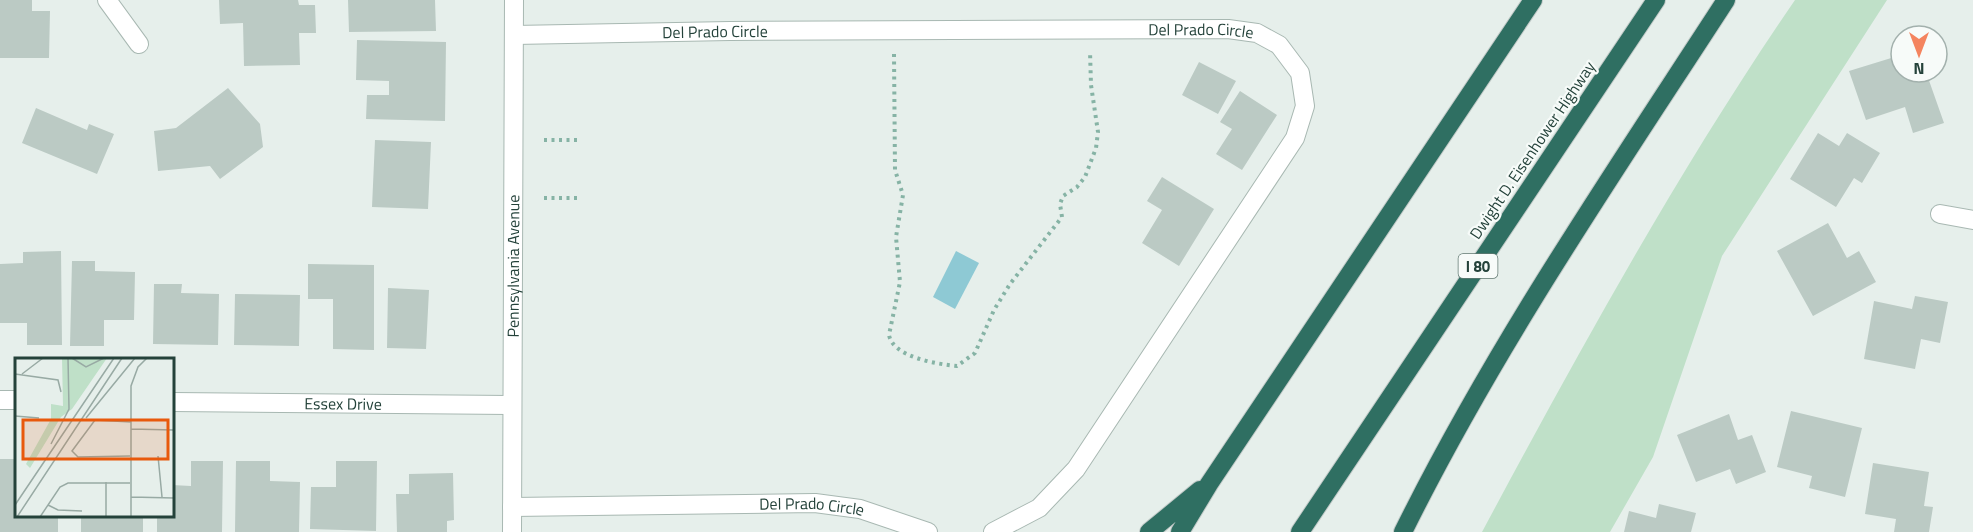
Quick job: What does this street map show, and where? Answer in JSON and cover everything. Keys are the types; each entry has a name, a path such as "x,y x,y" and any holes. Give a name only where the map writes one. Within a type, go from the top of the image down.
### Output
{"highway":[{"path":"1180,532 1209,484 1533,0"},
{"name":"Dwight D. Eisenhower Highway","path":"1300,532 1656,0"},
{"path":"1403,532 1434,470 1533,298 1726,0"},
{"path":"1149,532 1209,484"}],"street":[{"path":"108,0 139,44"},
{"name":"Pennsylvania Avenue","path":"512,532 514,0"},
{"name":"Del Prado Circle","path":"514,35 894,30 1228,29 1257,33 1279,45 1300,73 1305,106 1295,138 1076,469 1039,508 993,532"},
{"path":"1940,214 1973,220"},
{"name":"Essex Drive","path":"174,402 512,405"},
{"name":"Del Prado Circle","path":"512,507 815,503 860,509 928,532"}],"path":[{"path":"894,30 895,171 903,195 896,237 900,282 889,334 896,350 904,354 957,366 975,353 994,310 1010,284 1062,217 1060,204 1063,196 1077,187 1091,166 1098,132 1091,85 1090,29"},
{"path":"544,140 580,140"},
{"path":"544,198 580,198"}],"green space":[{"path":"1795,0 1887,0 1722,256 1653,457 1610,532 1482,532 1631,262 1711,129"}],"water":[{"path":"956,251 979,263 955,309 933,297"}],"building":[{"path":"0,0 32,0 32,11 50,11 49,58 0,58"},
{"path":"219,0 298,0 299,5 315,5 316,33 299,33 300,65 244,66 243,23 220,24"},
{"path":"348,0 435,0 436,31 349,32"},
{"path":"357,40 446,42 445,121 366,119 367,95 389,95 389,81 356,80"},
{"path":"1889,59 1889,84 1930,84 1944,123 1913,133 1905,107 1866,120 1849,71"},
{"path":"1199,62 1236,81 1218,114 1182,95"},
{"path":"228,88 260,124 263,147 220,179 210,166 158,171 154,131 176,128"},
{"path":"1240,91 1277,115 1242,170 1216,154 1232,129 1220,122"},
{"path":"36,108 87,130 89,124 114,134 97,174 22,143"},
{"path":"1818,133 1839,146 1847,133 1880,153 1862,183 1854,178 1836,207 1790,179"},
{"path":"375,140 431,142 428,209 372,207"},
{"path":"1162,177 1214,209 1179,266 1142,243 1162,210 1147,201"},
{"path":"1828,223 1847,258 1859,251 1876,282 1813,316 1777,251"},
{"path":"61,251 62,345 27,345 27,323 0,323 0,264 23,263 23,252"},
{"path":"72,261 95,261 95,271 135,272 134,320 104,320 104,346 70,346"},
{"path":"308,264 374,265 374,350 333,349 333,299 308,299"},
{"path":"154,284 182,284 181,293 219,294 218,345 153,344"},
{"path":"388,288 429,290 426,349 387,348"},
{"path":"235,294 300,295 299,346 234,345"},
{"path":"1915,296 1948,302 1940,343 1921,339 1915,369 1864,359 1874,301 1912,309"},
{"path":"1791,411 1862,428 1845,497 1809,488 1812,476 1777,467"},
{"path":"1729,414 1738,440 1752,435 1766,472 1736,484 1730,469 1696,482 1677,435"},
{"path":"0,459 15,459 15,517 58,517 58,532 0,532"},
{"path":"191,461 223,461 222,532 157,532 157,517 174,517 174,485 191,486"},
{"path":"236,461 270,461 270,481 300,482 299,532 235,532"},
{"path":"336,461 377,461 376,531 310,529 311,487 336,487"},
{"path":"1873,463 1929,472 1924,506 1933,507 1929,532 1894,532 1896,519 1865,514"},
{"path":"453,473 454,520 447,521 447,532 397,532 396,494 409,494 409,474"},
{"path":"1659,504 1696,513 1691,532 1624,532 1629,511 1656,518"},
{"path":"81,517 143,517 143,532 81,532"}]}
